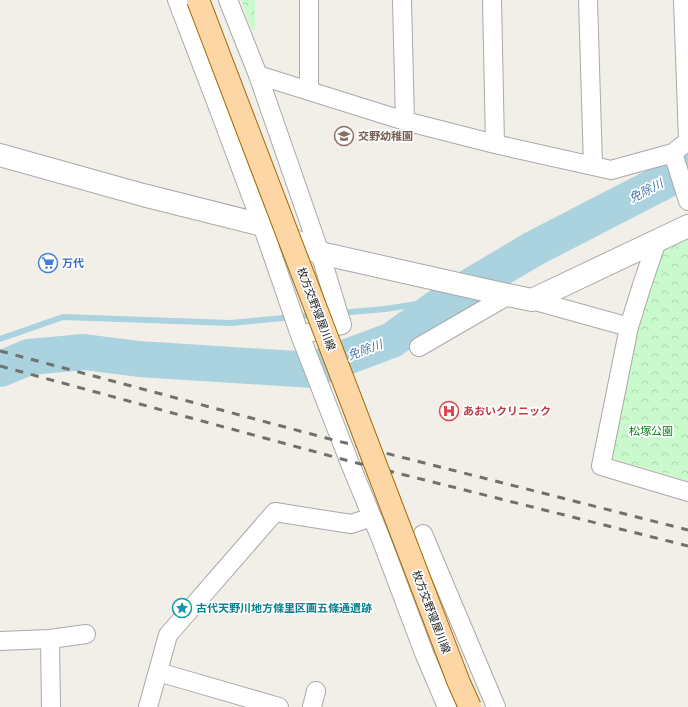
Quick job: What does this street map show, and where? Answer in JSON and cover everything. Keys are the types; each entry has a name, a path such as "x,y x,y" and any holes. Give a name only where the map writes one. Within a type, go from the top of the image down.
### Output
{"main road":[{"name":"枚方交野寝屋川線","path":"198,0 459,683 470,707"}],"street":[{"path":"176,0 262,225 299,333 424,653 447,707"},
{"path":"228,0 258,75 320,253 342,325 299,333"},
{"path":"309,0 309,91"},
{"path":"402,0 405,121"},
{"path":"492,0 495,144"},
{"path":"588,0 593,166"},
{"path":"258,75 405,121 495,144 611,170 673,153 688,141 683,0"},
{"path":"673,153 688,200"},
{"path":"0,155 135,193 262,225 320,253 532,300 630,327"},
{"path":"532,300 688,226"},
{"path":"657,241 630,327 601,466 688,492"},
{"path":"419,347 503,294"},
{"path":"148,707 168,635 275,512 351,524 372,517"},
{"path":"423,534 496,707"},
{"path":"0,641 86,634"},
{"path":"50,638 51,707"},
{"path":"158,672 279,707"}],"green space":[{"path":"241,0 255,0 255,30 252,30"},
{"name":"松塚公園","path":"688,235 688,481 608,457 638,322 662,247"}],"waterway":[{"name":"免除川","path":"0,369 29,357 84,352 139,359 312,370 392,340 449,299 533,249 688,169"},
{"path":"339,313 385,309 449,299"},
{"path":"0,339 63,317 231,323 314,315"}],"railway":[{"path":"0,351 326,438 688,530"},
{"path":"0,366 349,461 688,546"}],"place":[{"name":"交野幼稚園","path":"344,136"},
{"name":"万代","path":"48,263"},
{"name":"あおいクリニック","path":"449,411"},
{"name":"古代天野川地方條里区画五條通遺跡","path":"182,608"}]}
